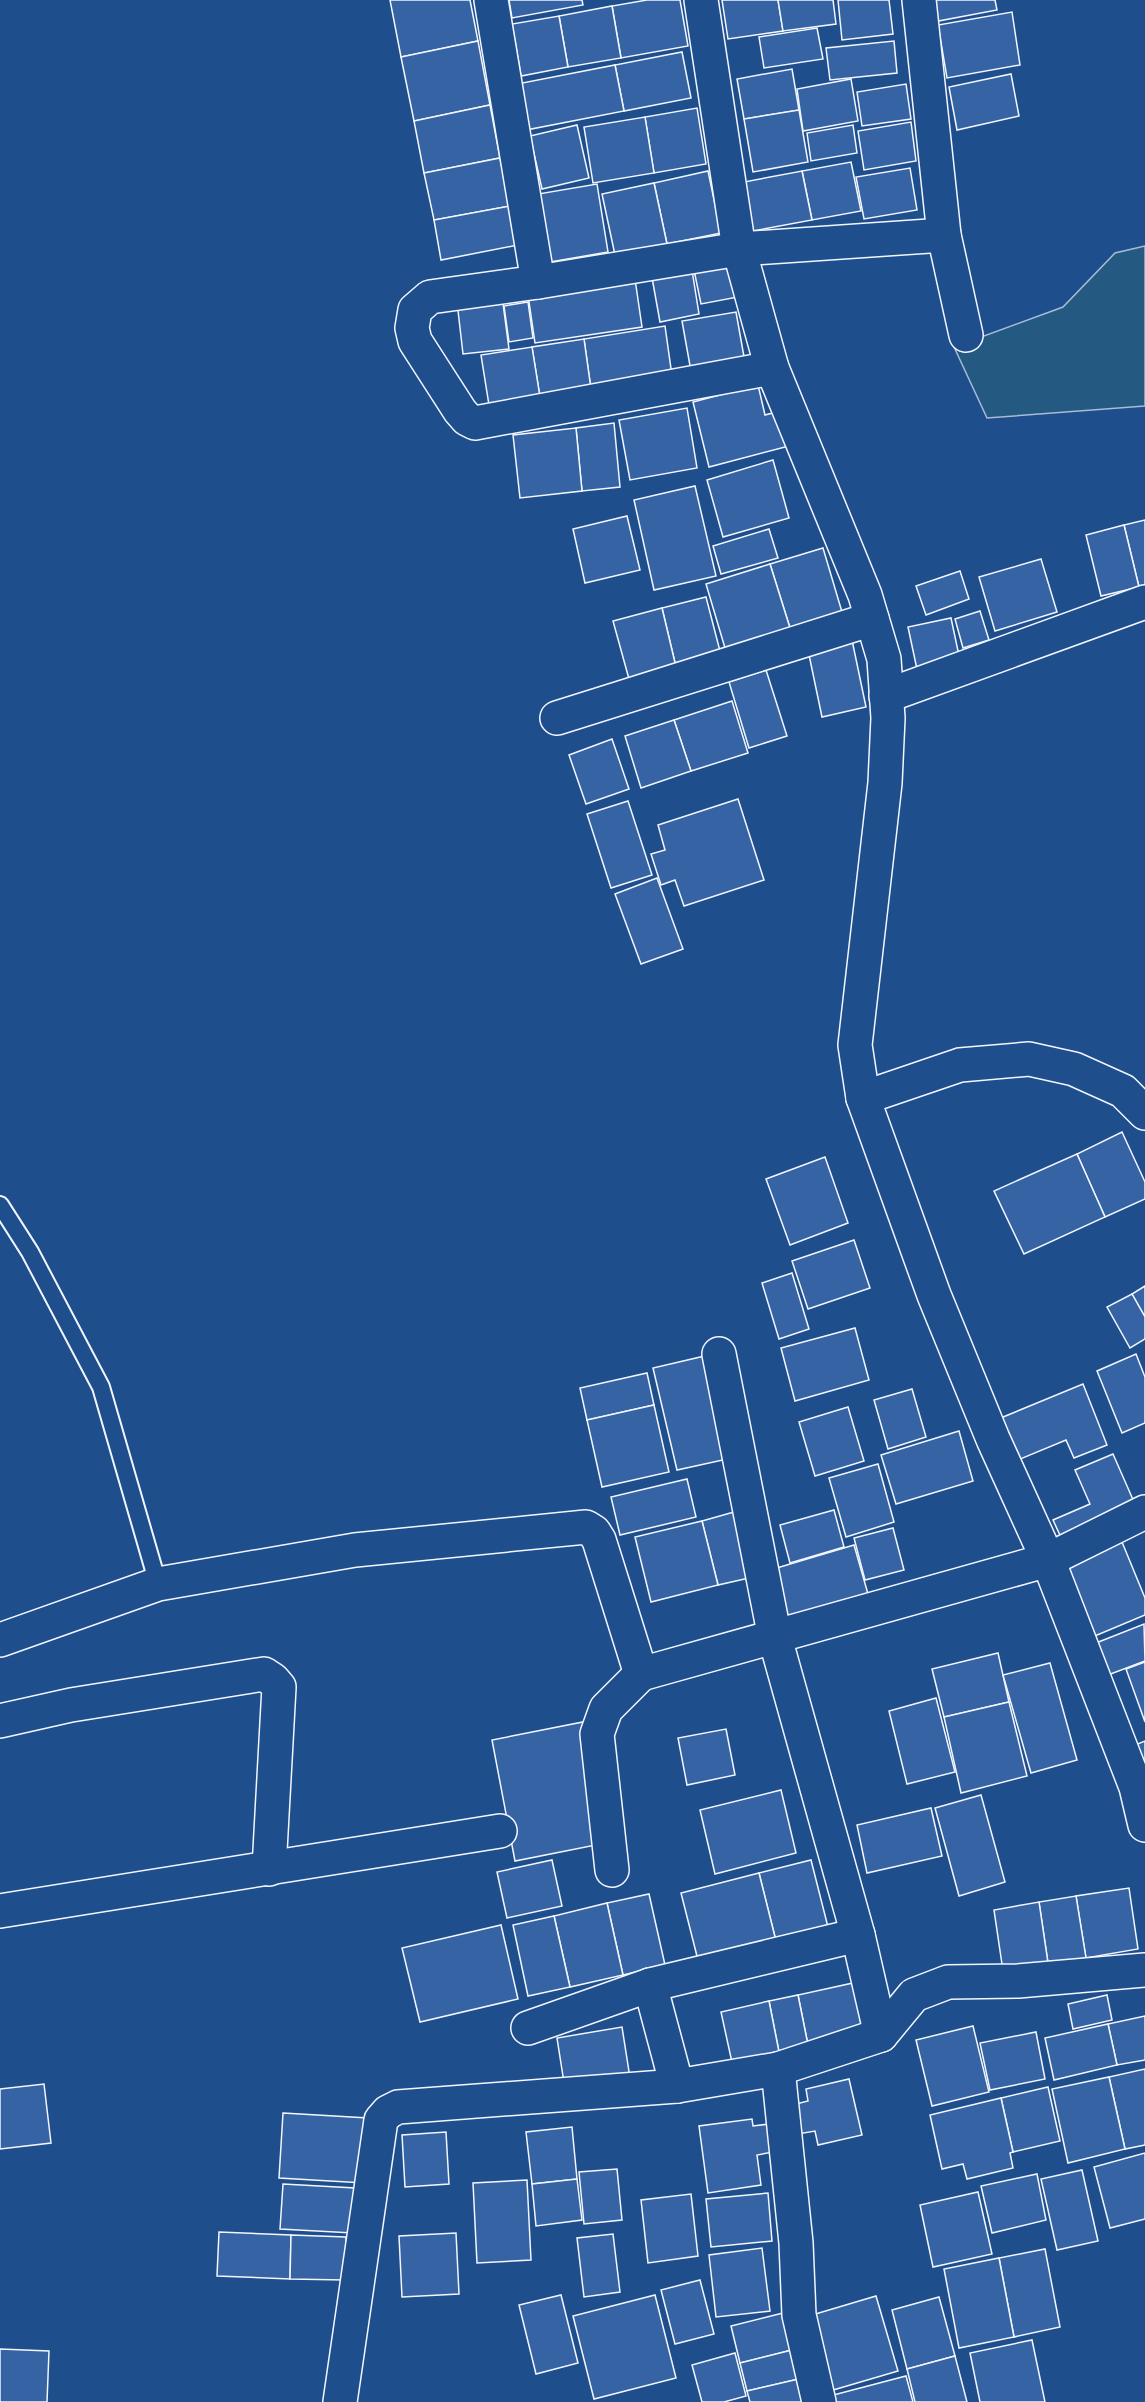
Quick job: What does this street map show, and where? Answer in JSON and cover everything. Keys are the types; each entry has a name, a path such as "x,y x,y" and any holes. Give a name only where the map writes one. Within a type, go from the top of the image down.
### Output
{"street":[{"path":"491,0 538,282"},
{"path":"701,0 739,249 772,368 865,595 884,658 888,718 885,783 855,1045 863,1098 934,1295 993,1440 1048,1560 1136,1787 1145,1825"},
{"path":"919,0 944,235 966,335"},
{"path":"772,368 476,423 467,419 460,411 415,341 412,328 415,310 430,297 739,249 944,235"},
{"path":"886,696 1145,602"},
{"path":"557,718 872,619"},
{"path":"863,1098 960,1065 1029,1059 1074,1069 1123,1091 1145,1113"},
{"path":"719,1354 775,1638 858,1935 881,2035"},
{"path":"612,1869 597,1734 606,1709 641,1674 1048,1560 1145,1512"},
{"path":"0,1640 158,1584 355,1550 586,1527 594,1532 599,1540 641,1674"},
{"path":"0,1721 71,1705 264,1674 279,1687 269,1869"},
{"path":"0,1911 500,1831"},
{"path":"528,2028 650,1985 858,1935"},
{"path":"340,2402 381,2120 388,2112 398,2107 677,2086 778,2069 881,2035 914,1995 948,1982 1018,1981 1145,1970"},
{"path":"650,1985 677,2086"},
{"path":"778,2069 796,2243 798,2315 819,2402"}],"lane":[{"path":"0,1205 30,1252 101,1387 158,1584"}],"shaded area":[{"path":"1145,246 1145,406 987,418 954,347 1063,307 1115,253"}],"building":[{"path":"390,0 470,0 478,41 401,57"},
{"path":"509,0 582,0 583,5 512,18"},
{"path":"647,0 680,0 688,46 621,58 612,6"},
{"path":"722,0 778,0 783,31 728,39"},
{"path":"778,0 833,0 836,24 783,31"},
{"path":"838,0 889,0 893,34 842,40"},
{"path":"930,0 995,0 997,10 933,22"},
{"path":"612,6 621,58 568,67 559,16"},
{"path":"1012,12 1020,65 947,78 938,25"},
{"path":"559,16 568,67 521,76 512,24"},
{"path":"817,28 823,59 764,68 759,37"},
{"path":"478,41 490,105 414,121 401,57"},
{"path":"894,41 897,73 830,80 826,48"},
{"path":"682,52 691,98 624,111 615,65"},
{"path":"615,65 624,111 526,130 517,84"},
{"path":"792,69 799,110 744,119 737,79"},
{"path":"1011,74 1019,116 957,130 949,87"},
{"path":"851,79 858,121 803,131 797,89"},
{"path":"906,84 911,119 862,126 857,92"},
{"path":"490,105 500,158 424,173 414,121"},
{"path":"697,108 706,164 654,173 645,117"},
{"path":"799,110 808,162 753,172 744,119"},
{"path":"645,117 654,173 593,183 584,127"},
{"path":"911,122 916,161 864,170 858,131"},
{"path":"577,125 589,178 542,189 530,136"},
{"path":"853,125 857,153 811,161 807,133"},
{"path":"500,158 510,206 434,220 424,173"},
{"path":"851,162 861,211 812,220 802,171"},
{"path":"910,168 917,210 864,219 856,177"},
{"path":"708,171 721,233 667,244 654,183"},
{"path":"802,171 812,220 753,231 744,182"},
{"path":"654,183 667,244 615,255 602,194"},
{"path":"597,184 608,252 550,262 538,194"},
{"path":"510,206 518,245 441,260 434,220"},
{"path":"731,263 738,297 701,304 694,270"},
{"path":"691,264 699,314 660,322 651,272"},
{"path":"635,279 642,327 535,343 528,295"},
{"path":"502,296 509,349 463,354 457,302"},
{"path":"528,302 533,338 509,342 504,306"},
{"path":"736,312 746,368 692,377 682,321"},
{"path":"665,326 672,376 591,389 584,339"},
{"path":"584,339 591,389 540,397 532,347"},
{"path":"532,347 540,397 489,405 481,355"},
{"path":"758,385 765,415 780,411 789,446 709,467 693,402"},
{"path":"687,408 697,468 630,480 619,420"},
{"path":"614,423 620,487 582,491 576,428"},
{"path":"576,428 582,491 520,498 513,435"},
{"path":"773,460 789,518 723,537 707,480"},
{"path":"695,486 716,576 654,590 634,500"},
{"path":"627,516 640,570 585,583 573,529"},
{"path":"1145,520 1145,585 1139,587 1124,525"},
{"path":"1124,525 1139,587 1101,596 1086,535"},
{"path":"769,529 778,558 721,574 713,546"},
{"path":"823,548 842,612 790,628 770,564"},
{"path":"1041,559 1057,612 995,631 979,577"},
{"path":"770,564 790,628 725,648 706,584"},
{"path":"960,571 969,599 926,615 916,586"},
{"path":"706,597 721,655 676,667 662,608"},
{"path":"662,608 676,667 629,679 613,621"},
{"path":"980,611 989,640 963,648 955,619"},
{"path":"951,618 961,665 918,674 908,627"},
{"path":"852,640 866,707 822,717 808,650"},
{"path":"766,670 787,736 749,748 729,682"},
{"path":"732,701 748,753 691,771 674,720"},
{"path":"674,720 691,771 641,788 625,736"},
{"path":"612,739 629,789 586,804 569,755"},
{"path":"738,799 764,880 684,906 675,880 661,885 651,854 665,850 658,825"},
{"path":"628,801 652,875 611,888 587,814"},
{"path":"657,878 683,949 641,964 615,894"},
{"path":"1122,1132 1145,1182 1145,1199 1105,1217 1077,1154"},
{"path":"1077,1154 1105,1217 1024,1254 994,1191"},
{"path":"825,1157 848,1223 790,1245 766,1179"},
{"path":"854,1240 870,1288 808,1309 792,1261"},
{"path":"792,1273 809,1329 779,1339 762,1283"},
{"path":"1145,1286 1145,1317 1132,1294"},
{"path":"1132,1294 1145,1317 1145,1339 1130,1348 1107,1307"},
{"path":"855,1328 869,1380 795,1401 781,1348"},
{"path":"1136,1354 1145,1377 1145,1423 1122,1433 1097,1371"},
{"path":"709,1355 732,1458 677,1470 653,1368"},
{"path":"647,1373 654,1405 587,1420 580,1388"},
{"path":"1083,1384 1107,1445 1074,1458 1066,1440 1008,1464 991,1422"},
{"path":"912,1389 926,1437 888,1449 874,1400"},
{"path":"654,1405 669,1472 602,1487 587,1420"},
{"path":"848,1407 864,1461 815,1476 799,1422"},
{"path":"959,1431 973,1481 896,1504 881,1455"},
{"path":"1113,1454 1138,1511 1064,1544 1053,1520 1090,1504 1075,1470"},
{"path":"878,1464 894,1522 846,1537 829,1478"},
{"path":"687,1479 696,1517 620,1535 611,1497"},
{"path":"741,1510 758,1576 718,1585 702,1521"},
{"path":"834,1510 844,1547 790,1563 780,1525"},
{"path":"702,1521 718,1585 651,1602 635,1537"},
{"path":"893,1528 904,1570 865,1580 854,1538"},
{"path":"1122,1542 1145,1598 1145,1615 1090,1638 1060,1568"},
{"path":"854,1545 868,1594 784,1618 770,1570"},
{"path":"1144,1624 1145,1661 1108,1675 1096,1643"},
{"path":"998,1653 1009,1702 944,1717 932,1669"},
{"path":"1145,1662 1145,1722 1126,1669"},
{"path":"1050,1663 1077,1760 1031,1773 1003,1675"},
{"path":"936,1698 955,1772 907,1784 889,1711"},
{"path":"1009,1702 1027,1776 961,1793 944,1717"},
{"path":"583,1722 606,1843 515,1861 492,1740"},
{"path":"726,1729 735,1775 687,1785 678,1738"},
{"path":"1145,1741 1145,1792 1128,1748"},
{"path":"781,1790 796,1853 715,1874 700,1810"},
{"path":"981,1795 1005,1882 959,1896 935,1808"},
{"path":"931,1808 942,1856 867,1873 857,1825"},
{"path":"552,1860 562,1906 507,1918 497,1872"},
{"path":"811,1860 830,1935 778,1949 759,1873"},
{"path":"759,1873 778,1949 700,1968 681,1893"},
{"path":"1129,1888 1138,1949 1086,1958 1076,1896"},
{"path":"649,1894 665,1965 623,1975 607,1903"},
{"path":"1076,1896 1086,1958 1048,1963 1039,1902"},
{"path":"1039,1902 1048,1963 1003,1971 994,1910"},
{"path":"607,1903 623,1975 570,1987 554,1916"},
{"path":"554,1916 570,1987 528,1996 513,1925"},
{"path":"501,1925 518,1999 420,2022 402,1948"},
{"path":"853,1983 864,2038 809,2050 798,1995"},
{"path":"798,1995 809,2050 780,2057 769,2001"},
{"path":"1107,1995 1112,2020 1073,2029 1068,2004"},
{"path":"769,2001 780,2057 733,2067 721,2012"},
{"path":"1145,2016 1145,2060 1117,2065 1108,2024"},
{"path":"1108,2024 1117,2065 1054,2080 1045,2038"},
{"path":"973,2026 989,2092 932,2106 916,2040"},
{"path":"622,2027 630,2078 565,2089 557,2038"},
{"path":"1036,2032 1045,2079 990,2090 980,2043"},
{"path":"1145,2069 1145,2145 1125,2149 1109,2077"},
{"path":"1109,2077 1125,2149 1068,2163 1052,2089"},
{"path":"849,2079 862,2135 818,2145 815,2131 798,2134 792,2105 808,2101 806,2089"},
{"path":"44,2084 51,2143 0,2149 0,2089"},
{"path":"1048,2087 1060,2141 1013,2152 1001,2098"},
{"path":"1001,2098 1013,2152 1010,2153 1013,2168 967,2179 963,2164 942,2169 930,2115"},
{"path":"283,2113 368,2118 364,2183 279,2178"},
{"path":"752,2119 753,2126 769,2124 773,2152 757,2155 761,2185 708,2193 699,2126"},
{"path":"572,2127 577,2179 532,2184 526,2132"},
{"path":"446,2132 449,2184 405,2187 402,2135"},
{"path":"1145,2153 1145,2219 1110,2228 1094,2167"},
{"path":"617,2169 622,2220 584,2224 579,2172"},
{"path":"1082,2170 1098,2241 1057,2250 1041,2179"},
{"path":"1037,2174 1046,2220 992,2233 981,2186"},
{"path":"577,2179 582,2220 536,2226 532,2184"},
{"path":"527,2180 531,2260 477,2263 473,2183"},
{"path":"283,2184 355,2188 353,2233 280,2229"},
{"path":"978,2192 992,2254 933,2267 920,2205"},
{"path":"768,2193 772,2241 711,2247 706,2199"},
{"path":"691,2194 698,2256 648,2263 641,2200"},
{"path":"219,2232 291,2235 290,2279 217,2276"},
{"path":"456,2233 459,2294 402,2297 399,2236"},
{"path":"613,2234 620,2292 584,2297 577,2238"},
{"path":"291,2235 346,2237 345,2280 290,2279"},
{"path":"762,2248 770,2311 716,2317 709,2255"},
{"path":"1045,2249 1060,2327 1014,2337 999,2258"},
{"path":"999,2258 1014,2337 959,2348 944,2269"},
{"path":"700,2280 714,2334 675,2344 661,2290"},
{"path":"561,2295 578,2363 536,2374 519,2305"},
{"path":"655,2295 676,2378 594,2399 573,2316"},
{"path":"876,2296 898,2371 823,2393 802,2318"},
{"path":"939,2297 955,2356 907,2369 892,2310"},
{"path":"787,2312 796,2349 740,2363 731,2326"},
{"path":"1032,2340 1045,2402 980,2402 970,2353"},
{"path":"0,2349 49,2351 47,2402 0,2402"},
{"path":"796,2349 803,2378 747,2391 740,2363"},
{"path":"735,2353 746,2396 724,2402 702,2402 692,2365"},
{"path":"955,2356 967,2402 915,2402 907,2369"},
{"path":"906,2376 913,2402 823,2402 822,2398"},
{"path":"803,2378 808,2402 750,2402 747,2391"}]}
